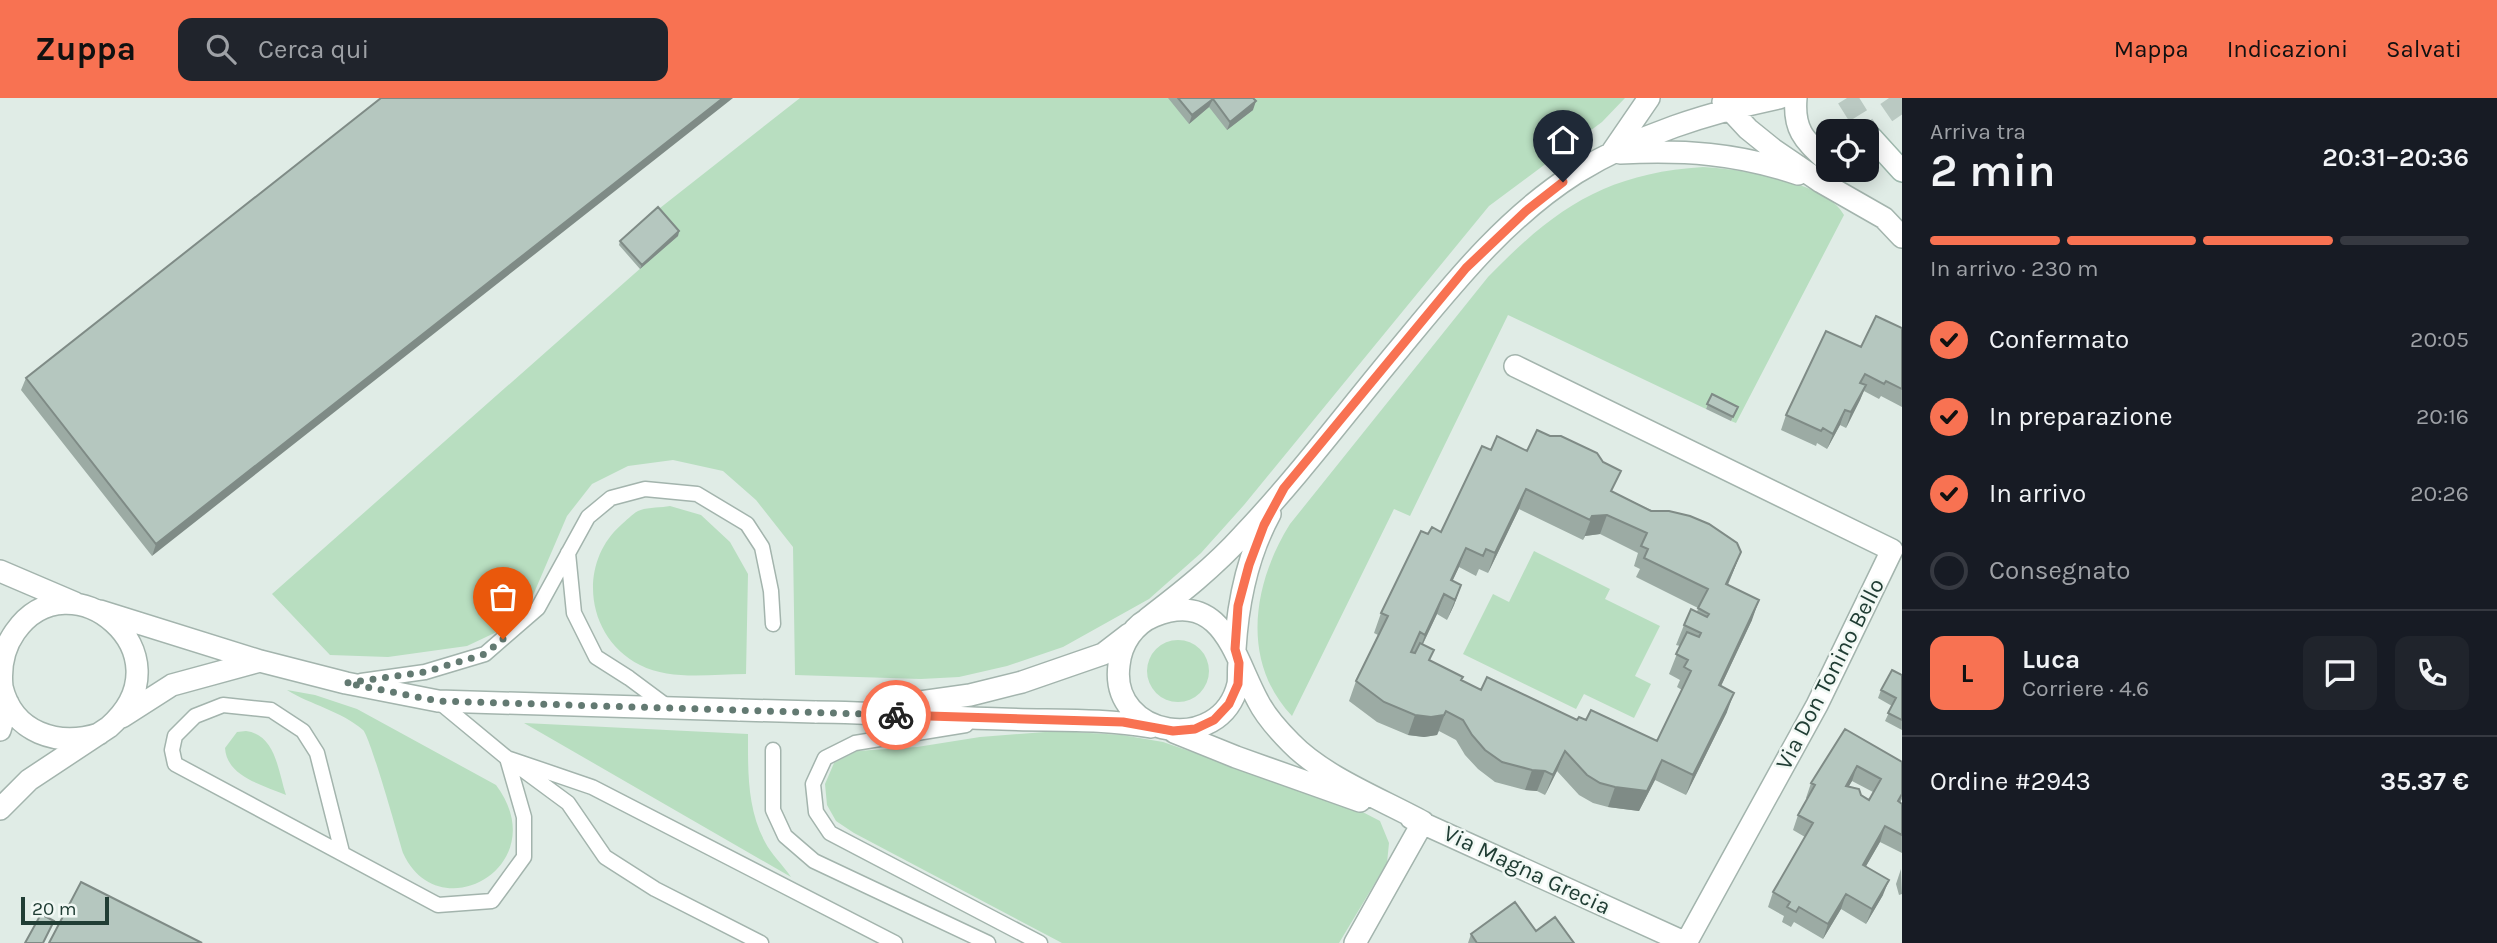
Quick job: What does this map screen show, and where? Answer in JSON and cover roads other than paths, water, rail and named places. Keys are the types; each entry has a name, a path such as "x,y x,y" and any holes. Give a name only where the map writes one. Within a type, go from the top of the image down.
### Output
{"street":[{"path":"1611,154 1649,98"},
{"path":"824,712 970,695 1023,682 1103,654 1197,580 1243,536 1466,268 1550,191 1642,137 1728,102 1779,98"},
{"path":"1796,98 1794,118 1816,155"},
{"path":"1728,102 1748,129 1774,150 1816,167"},
{"path":"1879,146 1902,171"},
{"path":"1611,154 1673,150 1707,152 1816,170"},
{"path":"1841,182 1902,237"},
{"name":"Via Don Tonino Bello","path":"1515,366 1892,550 1817,705 1686,943"},
{"path":"0,571 90,608 260,661 346,683 438,701 1110,721 1166,730 1195,729 1214,720 1229,704 1238,684 1238,606 1264,525 1284,488"},
{"path":"99,734 83,739 60,740 38,734 21,721 8,703 0,678 2,656 20,624 43,609 68,604 90,608 120,627 130,641 135,657 137,681 131,700 118,720"},
{"path":"1166,730 1141,719 1128,705 1120,687 1118,668 1122,649 1139,626 1167,611 1188,611 1208,618 1224,631 1259,704 1292,744 1331,773 1423,822 1354,943"},
{"path":"0,809 29,780 172,685 260,661"},
{"path":"0,730 8,703"},
{"name":"Via Magna Grecia","path":"1166,730 1366,804 1423,822 1686,943"}],"lane":[{"path":"346,683 425,672 485,654 538,608 588,517 611,498 645,489 697,494 747,524 762,547 771,590 773,624"},
{"path":"568,552 574,613 596,657 669,708"},
{"path":"438,701 507,758 568,803 605,857 655,889 761,943"},
{"path":"342,852 317,752 303,731 271,710 223,705 195,716 175,736 172,750 175,764 439,905 492,901 524,857 524,817 507,758"},
{"path":"999,719 855,743 825,758 813,784 816,811 830,833 1040,943"},
{"path":"773,750 773,810 785,836 814,861 988,943"},
{"path":"507,758 592,787 895,943"},
{"path":"960,930 977,943"}],"tunnel":[{"path":"1847,98 1860,119"},
{"path":"1889,98 1902,117"}]}
